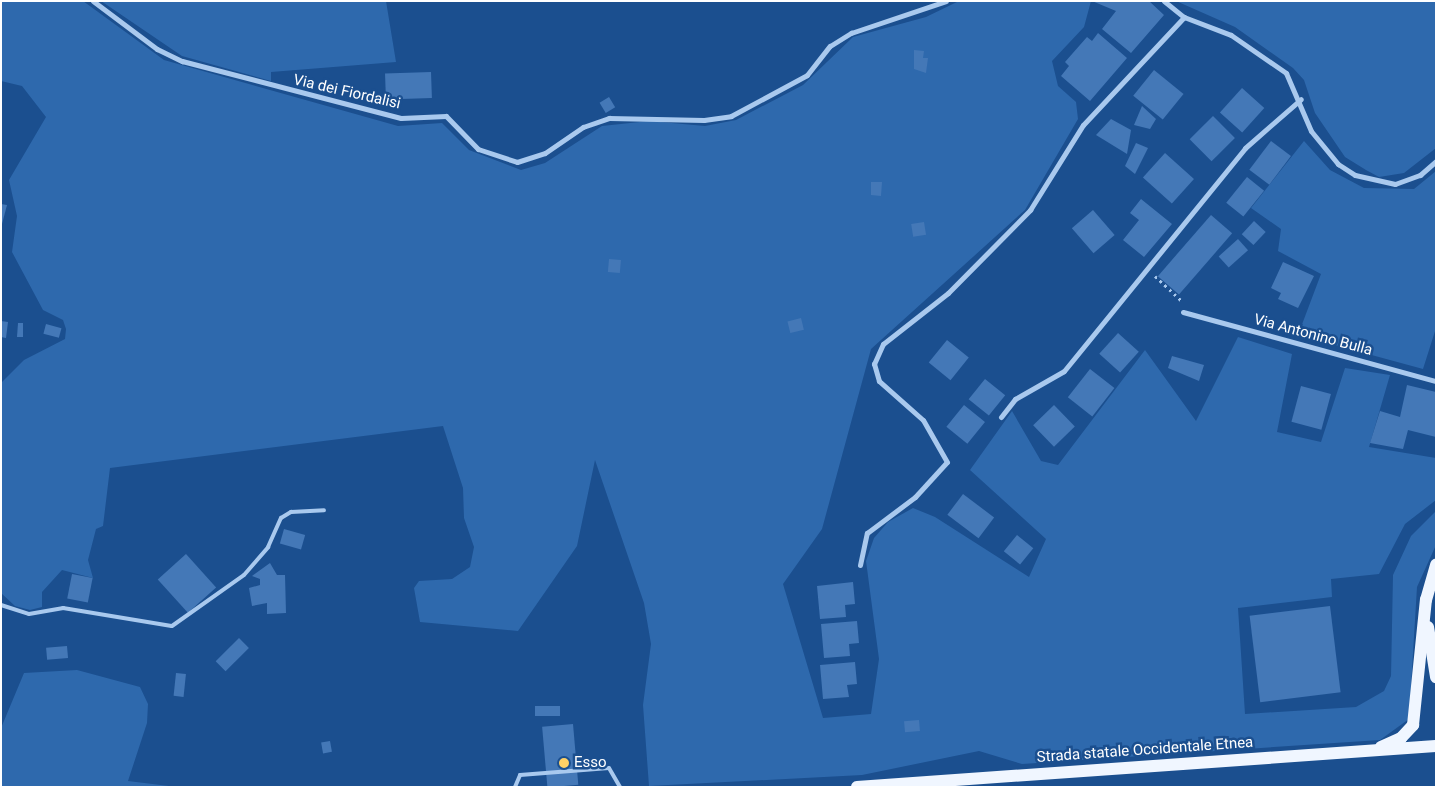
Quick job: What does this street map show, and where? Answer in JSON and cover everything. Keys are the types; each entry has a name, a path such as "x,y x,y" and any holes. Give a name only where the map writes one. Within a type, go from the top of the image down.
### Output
{"main road":[{"path":"1375,750 1401,738 1413,725 1426,612 1436,564"},
{"path":"1426,612 1436,677"},
{"name":"Strada statale Occidentale Etnea","path":"857,787 1436,746"}],"street":[{"name":"Via dei Fiordalisi","path":"93,1 157,50 182,61 401,118 446,116 478,149 517,162 545,153 583,127 609,118 704,120 731,116 807,76 830,46 851,32 946,1"},
{"path":"1164,1 1184,17 1231,35 1286,73 1301,99 1311,131 1326,151 1366,180 1380,184 1407,180 1436,162"},
{"path":"860,565 867,533 915,496 947,462 923,420 879,381 874,364 883,344 948,293 1030,210 1083,125 1184,17"},
{"path":"1001,417 1015,399 1064,370 1148,271 1245,148 1301,99"},
{"name":"Via Antonino Bulla","path":"1183,312 1436,381"}],"lane":[{"path":"1,605 29,614 78,609 172,626 244,575 268,547 282,518 291,512 324,510"},
{"path":"515,787 520,774 609,768 620,787"}],"path":[{"path":"1148,271 1182,298 1183,312"}],"shaded area":[{"path":"1,1 83,1 164,60 398,126 442,123 469,150 521,170 545,163 602,126 649,121 705,126 736,120 803,85 853,37 926,17 959,1 1091,1 1084,27 1052,61 1058,86 1076,102 1078,119 1025,210 871,349 822,529 783,584 823,718 871,714 879,659 866,561 874,538 888,522 913,508 935,517 1029,577 1046,539 970,470 1012,411 1041,461 1058,465 1145,350 1196,421 1238,337 1292,354 1277,432 1321,442 1345,368 1390,375 1369,447 1436,458 1436,500 1405,524 1379,574 1331,579 1332,597 1238,608 1245,714 1356,707 1384,691 1391,676 1393,575 1411,536 1436,511 1436,545 1417,587 1409,719 1380,740 1022,764 979,751 862,775 649,786 643,705 651,644 644,603 595,460 577,546 518,631 420,622 414,588 419,581 452,579 470,567 474,547 464,518 463,488 443,426 110,468 103,526 96,529 88,560 93,578 62,570 42,592 42,607 30,610 15,606 1,593 1,383 24,360 65,339 66,329 63,320 43,310 12,252 17,216 9,180 46,117 22,86 1,81"},
{"path":"101,1 386,1 396,62 271,72 271,81 182,56"},
{"path":"1176,1 1436,1 1436,148 1404,173 1379,177 1366,170 1345,157 1315,113 1304,80 1293,68 1235,27"},
{"path":"1304,141 1330,170 1364,188 1414,189 1436,171 1436,328 1423,369 1298,335 1321,274 1278,251 1281,229 1251,208"},
{"path":"77,670 140,687 148,704 147,723 128,781 177,787 1,787 1,728 24,673"}],"building":[{"path":"1092,1 1149,1 1164,15 1131,53 1102,29 1116,11"},
{"path":"1098,33 1127,58 1090,101 1061,76 1069,66 1065,62 1087,37 1092,41"},
{"path":"914,50 924,51 923,58 928,58 926,73 914,69"},
{"path":"1154,70 1184,94 1163,120 1133,96"},
{"path":"431,72 432,98 386,100 385,74"},
{"path":"1242,88 1264,108 1242,133 1220,113"},
{"path":"609,97 615,107 606,113 600,103"},
{"path":"1142,106 1156,119 1150,129 1134,125"},
{"path":"1213,116 1235,138 1212,161 1190,139"},
{"path":"1111,119 1131,130 1127,154 1096,135"},
{"path":"1271,141 1291,156 1269,185 1249,170"},
{"path":"1136,143 1148,148 1135,174 1125,166"},
{"path":"1165,153 1194,179 1172,204 1143,178"},
{"path":"1247,177 1264,191 1243,216 1226,203"},
{"path":"871,182 882,182 881,196 871,195"},
{"path":"1141,199 1172,224 1144,257 1123,240 1139,220 1130,213"},
{"path":"1,204 7,205 2,224 1,224"},
{"path":"1093,210 1115,235 1094,253 1072,228"},
{"path":"1211,215 1232,233 1179,295 1158,276"},
{"path":"1254,221 1266,232 1253,245 1242,234"},
{"path":"924,222 926,235 913,237 911,224"},
{"path":"1238,239 1248,250 1229,268 1219,256"},
{"path":"609,259 621,260 620,273 608,272"},
{"path":"1283,262 1314,276 1298,308 1278,299 1281,293 1271,288"},
{"path":"801,318 804,330 790,333 787,321"},
{"path":"1,321 8,322 6,338 1,337"},
{"path":"18,323 23,323 23,337 17,337"},
{"path":"46,324 61,328 59,338 43,334"},
{"path":"1118,333 1139,352 1120,373 1099,354"},
{"path":"947,340 969,358 951,380 929,363"},
{"path":"1172,356 1204,365 1199,381 1168,368"},
{"path":"1090,369 1114,388 1092,416 1068,397"},
{"path":"985,379 1005,395 989,416 969,399"},
{"path":"1407,385 1436,392 1436,437 1408,430 1403,449 1370,443 1380,411 1400,417"},
{"path":"1301,386 1331,394 1321,430 1291,422"},
{"path":"964,405 985,422 967,444 946,427"},
{"path":"1054,405 1075,427 1054,447 1033,425"},
{"path":"963,494 994,517 978,538 947,515"},
{"path":"284,529 305,535 301,549 280,543"},
{"path":"1017,535 1033,548 1020,565 1004,551"},
{"path":"186,554 216,587 188,613 158,579"},
{"path":"270,563 277,575 285,575 286,613 267,614 267,603 252,606 249,588 260,585 260,579 252,576"},
{"path":"72,574 93,578 88,603 67,599"},
{"path":"853,582 855,604 845,605 846,617 820,619 817,586"},
{"path":"1330,606 1341,692 1260,702 1250,616"},
{"path":"857,621 859,643 849,644 850,656 824,658 821,624"},
{"path":"239,638 249,648 226,671 216,661"},
{"path":"67,646 68,658 47,660 46,648"},
{"path":"855,662 857,684 847,685 849,697 823,699 820,665"},
{"path":"176,673 186,674 184,697 174,696"},
{"path":"535,706 560,706 560,716 535,716"},
{"path":"919,720 920,731 905,732 904,721"},
{"path":"573,724 578,785 547,787 542,727"},
{"path":"330,741 332,752 323,753 321,743"}],"place":[{"name":"Esso","path":"564,763"}]}
